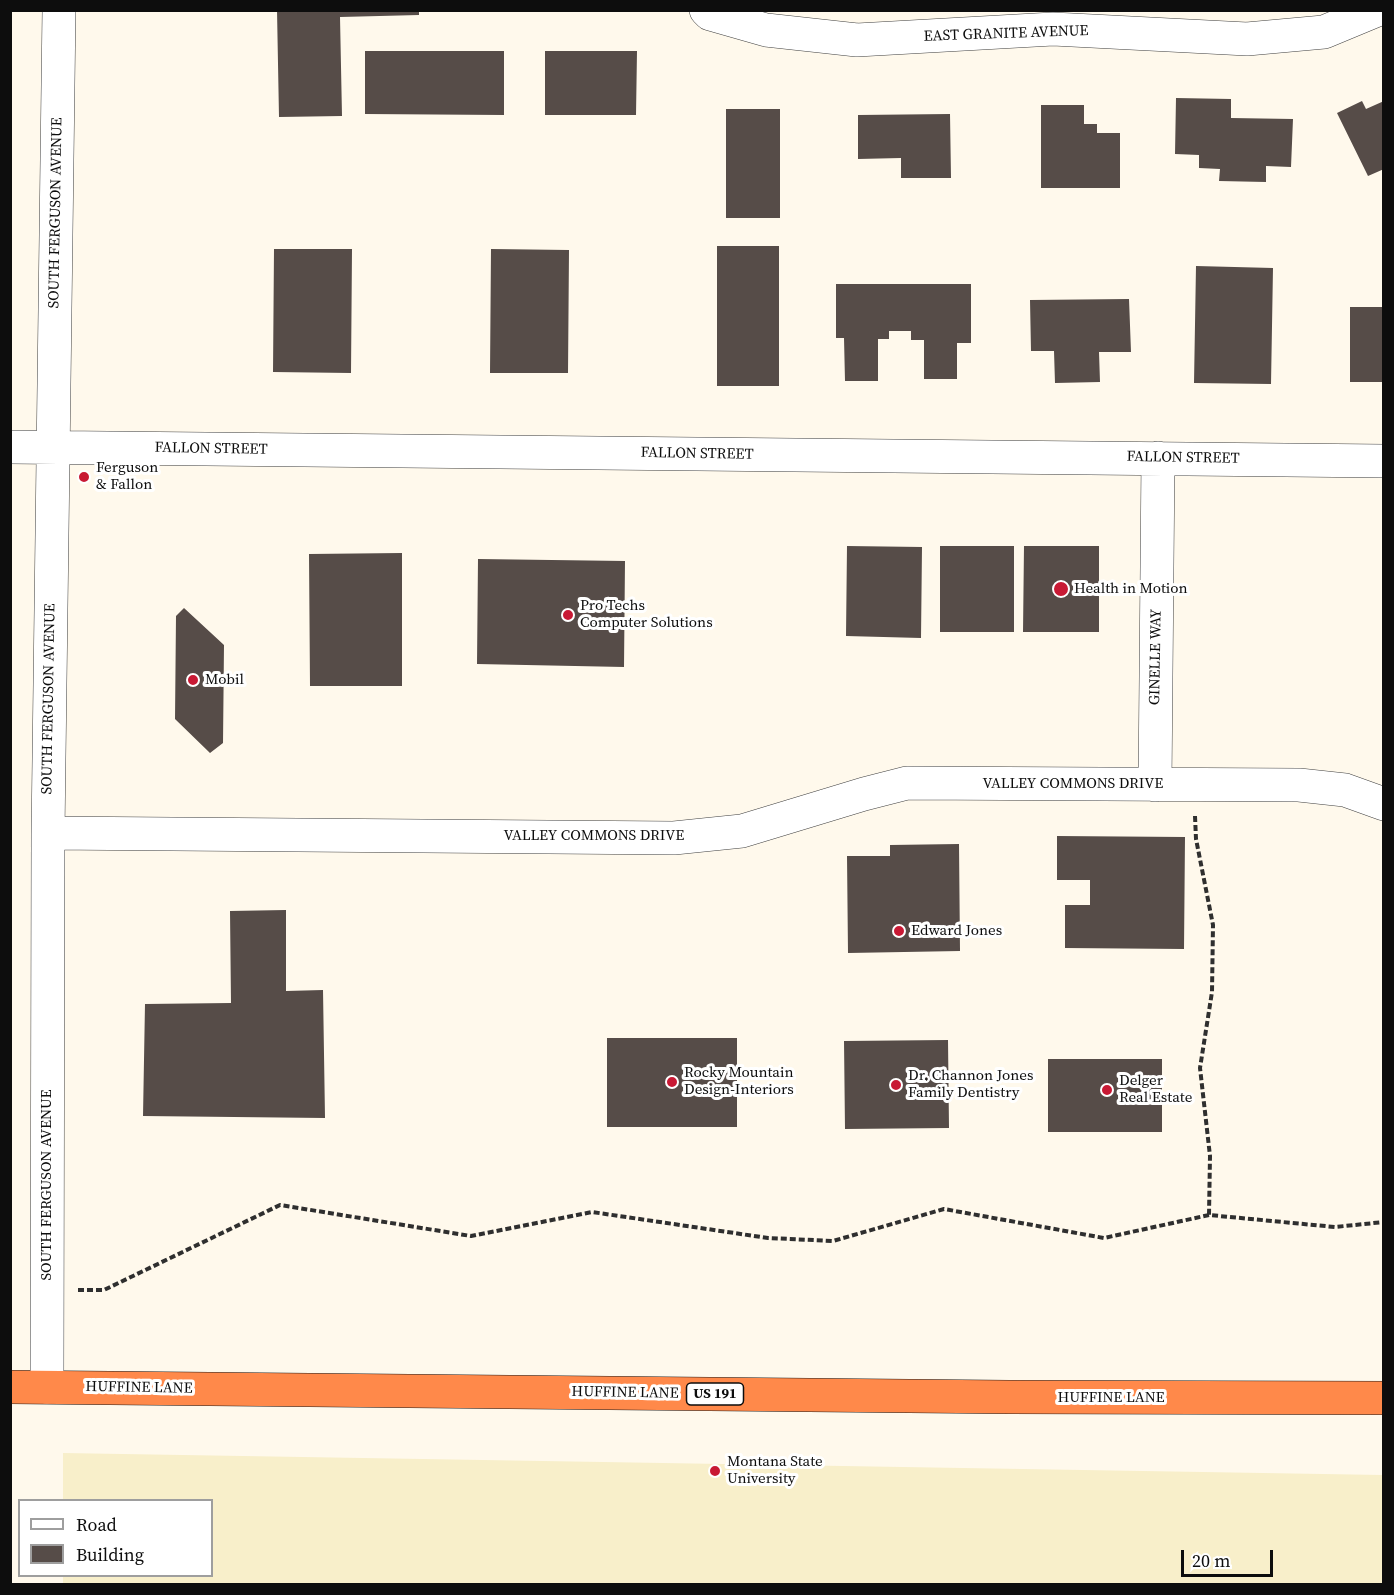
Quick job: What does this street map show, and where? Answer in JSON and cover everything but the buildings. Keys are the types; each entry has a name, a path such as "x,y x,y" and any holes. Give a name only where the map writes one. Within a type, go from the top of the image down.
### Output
{"highway":[{"name":"HUFFINE LANE","path":"10,1387 1009,1398 1383,1398"}],"street":[{"name":"SOUTH FERGUSON AVENUE","path":"47,1387 48,833 59,10"},
{"name":"EAST GRANITE AVENUE","path":"706,10 710,14 766,30 857,40 1053,20 1247,39 1324,33 1377,10"},
{"name":"FALLON STREET","path":"10,447 1383,461"},
{"name":"GINELLE WAY","path":"1155,785 1158,458"},
{"name":"VALLEY COMMONS DRIVE","path":"48,833 674,838 742,831 907,783 1311,786 1345,790 1383,804"}],"path":[{"path":"1194,785 1196,839 1213,925 1212,992 1200,1068 1210,1156 1209,1215"},
{"path":"47,1290 104,1290 280,1205 471,1236 592,1212 768,1238 833,1241 944,1209 1104,1238 1209,1215 1335,1227 1383,1222"}],"shaded area":[{"name":"Montana State University","path":"63,1453 1383,1475 1383,1584 63,1584 63,1577 213,1577 213,1499 63,1499"}],"place":[{"name":"Ferguson & Fallon","path":"84,477"},
{"name":"Health in Motion","path":"1061,589"},
{"name":"Pro Techs Computer Solutions","path":"568,615"},
{"name":"Mobil","path":"193,680"},
{"name":"Edward Jones","path":"899,931"},
{"name":"Rocky Mountain Design-Interiors","path":"672,1082"},
{"name":"Dr. Channon Jones Family Dentistry","path":"896,1085"},
{"name":"Delger Real Estate","path":"1107,1090"},
{"name":"Montana State University","path":"715,1471"}]}
